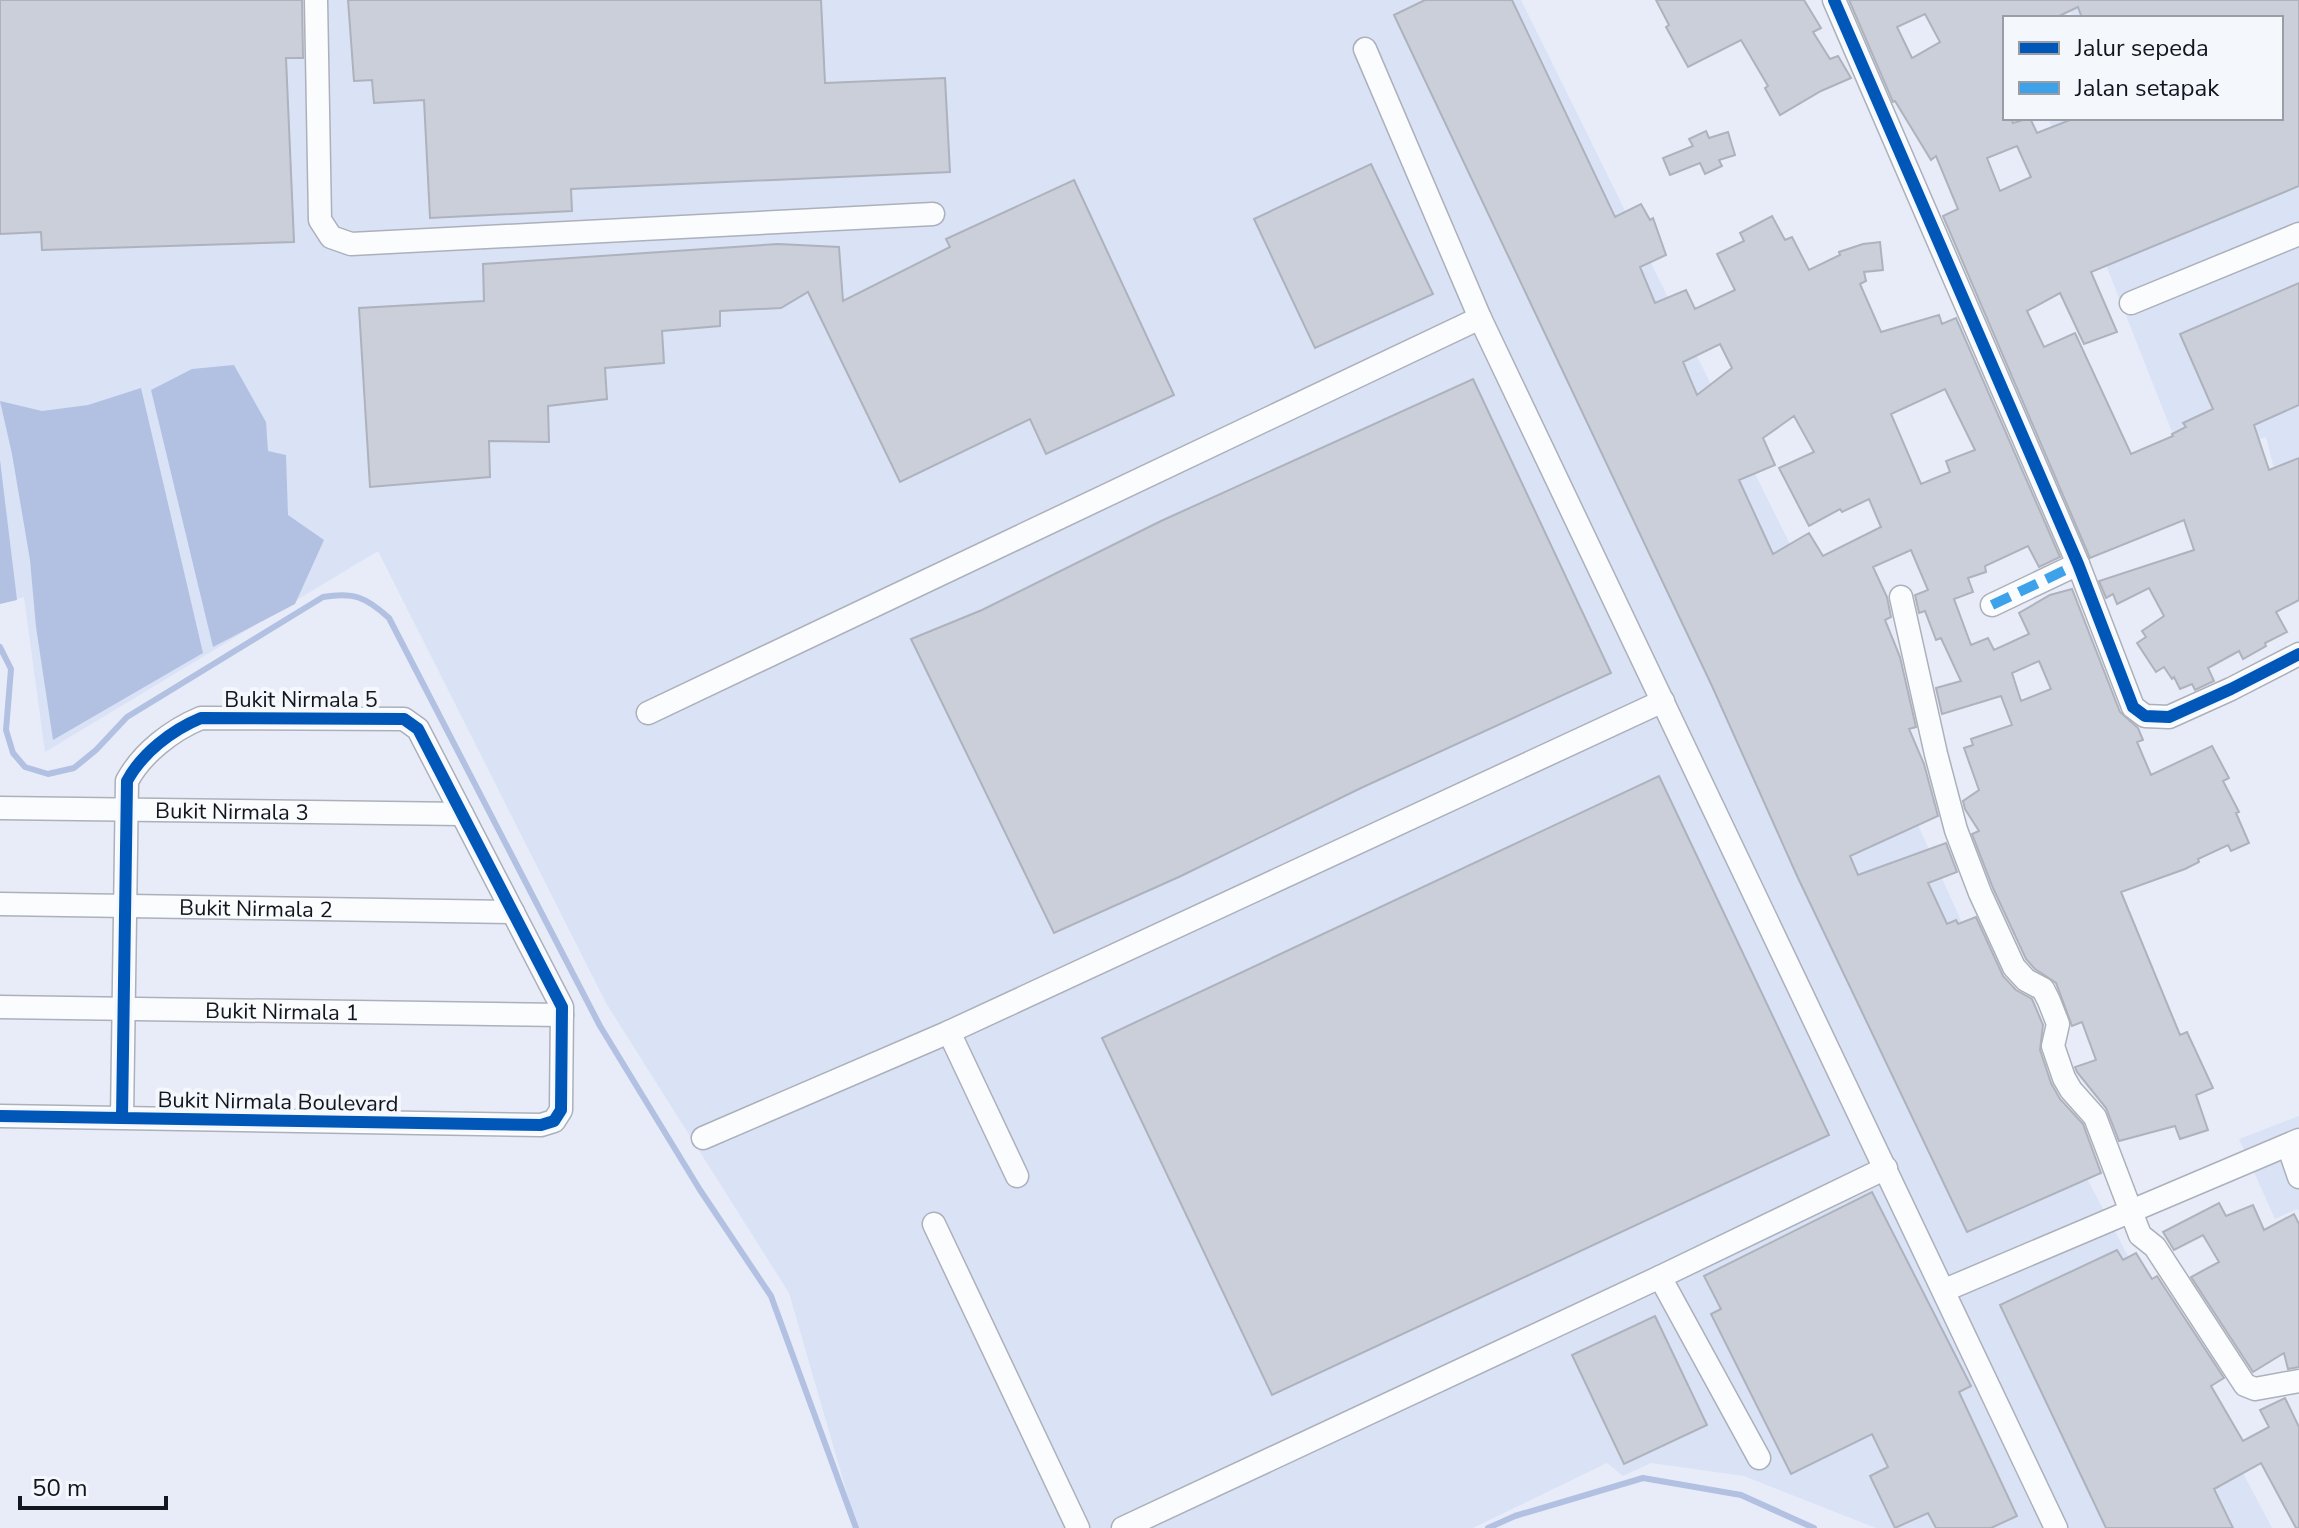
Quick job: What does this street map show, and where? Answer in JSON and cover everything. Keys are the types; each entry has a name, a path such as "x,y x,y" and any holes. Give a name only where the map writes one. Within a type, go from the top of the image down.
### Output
{"street":[{"path":"316,0 320,220 331,237 351,244 933,214"},
{"path":"1834,0 2078,564 2133,707 2145,716 2169,717 2299,654"},
{"path":"1365,49 1480,318 2056,1528"},
{"path":"2131,303 2299,234"},
{"path":"648,713 1480,318"},
{"path":"1992,605 2078,564"},
{"path":"1901,597 1956,830 1980,893 2014,967 2026,980 2043,989 2049,1001 2058,1024 2053,1046 2064,1078 2095,1117 2140,1235 2155,1247 2245,1385 2255,1389 2299,1381"},
{"path":"703,1138 949,1032 1663,701"},
{"name":"Bukit Nirmala 5","path":"127,810 127,781 137,764 183,726 201,718 404,719 418,729 462,814"},
{"name":"Bukit Nirmala 3","path":"0,808 462,814"},
{"path":"122,1118 127,810"},
{"path":"462,814 562,1007 562,1015"},
{"name":"Bukit Nirmala 2","path":"0,904 513,912"},
{"name":"Bukit Nirmala 1","path":"0,1007 562,1015"},
{"name":"Bukit Nirmala Boulevard","path":"0,1116 541,1125 554,1121 561,1110 562,1015"},
{"path":"949,1032 1017,1176"},
{"path":"1945,1290 2294,1142 2299,1177"},
{"path":"1123,1528 1886,1168"},
{"path":"934,1224 1078,1528"},
{"path":"1660,1277 1759,1458"}],"shaded area":[{"path":"0,0 1521,0 1815,595 2019,1050 2272,1528 1876,1528 1744,1476 1651,1463 1623,1476 1607,1463 1473,1528 857,1528 789,1293 606,1003 378,551 45,752 24,597 0,603"},
{"path":"2065,0 2299,0 2299,567 2266,437 2228,449 2213,420 2172,432 2049,120 2283,120 2283,16 2072,16"},
{"path":"2299,1116 2299,1211 2297,1209 2275,1219 2239,1139"}],"water":[{"path":"234,365 266,422 268,451 286,455 288,515 324,540 295,604 213,647 151,390 192,369"},
{"path":"141,388 203,653 53,740 36,627 30,560 0,401 42,411 88,405"},
{"path":"0,460 17,600 0,604"}],"building":[{"path":"0,0 302,0 303,58 286,58 294,242 42,250 41,232 0,234"},
{"path":"348,0 821,0 825,83 945,78 950,172 571,189 572,211 430,218 424,100 374,103 372,80 354,81"},
{"path":"1425,0 1512,0 1615,217 1641,204 1650,220 1653,218 1666,255 1640,267 1655,303 1686,290 1695,309 1735,290 1717,254 1744,241 1740,233 1772,216 1785,240 1792,237 1809,270 1840,255 1839,252 1880,242 1883,270 1864,272 1866,281 1860,284 1881,332 1939,315 1942,324 1956,318 2060,557 2039,567 2028,546 1985,566 1986,572 1968,578 1973,592 1954,599 1971,645 1988,638 1994,650 2029,634 2019,613 2050,595 2072,589 2120,712 2138,728 2143,740 2137,742 2151,775 2212,746 2229,778 2223,781 2239,812 2236,813 2249,843 2231,851 2228,845 2185,869 2121,892 2180,1035 2187,1032 2213,1088 2196,1095 2208,1130 2180,1139 2175,1126 2119,1141 2106,1108 2077,1072 2075,1067 2096,1060 2082,1022 2072,1026 2056,983 2026,959 1993,888 1972,834 1979,831 1963,801 1979,790 1964,748 1973,745 1971,739 2012,725 2001,696 1942,714 1936,688 1961,681 1941,638 1936,640 1925,611 1919,613 1915,595 1928,590 1911,550 1873,567 1887,597 1891,617 1885,620 1900,657 1916,727 1909,729 1924,764 1938,816 1850,856 1858,875 1946,843 1957,872 1928,883 1947,924 1956,920 1958,924 1976,917 2003,976 2016,990 2032,999 2043,1025 2040,1050 2051,1083 2060,1099 2083,1124 2101,1173 1967,1232 1394,15","holes":["1720,344 1732,368 1697,395 1683,362","1945,389 1975,450 1946,461 1950,472 1921,484 1891,414","1794,416 1814,452 1779,468 1809,526 1840,509 1842,512 1869,499 1881,527 1823,556 1809,533 1773,554 1739,480 1775,465 1763,438","2039,661 2051,689 2021,701 2012,673"]},
{"path":"1656,0 1804,0 1821,28 1813,32 1830,59 1838,56 1851,78 1780,115 1765,88 1768,86 1741,40 1688,67 1666,27 1669,25"},
{"path":"1849,0 2299,0 2299,186 2091,272 2117,332 2084,344 2060,293 2027,311 2044,347 2075,333 2131,454 2173,436 2186,427 2183,423 2213,409 2180,334 2299,283 2299,405 2254,425 2269,470 2299,458 2299,600 2276,612 2287,632 2243,659 2239,651 2208,668 2214,681 2195,690 2192,684 2180,689 2164,667 2156,672 2137,643 2146,637 2142,631 2164,616 2149,588 2117,604 2113,594 2106,598 2099,581 2194,550 2184,520 2090,558 1943,216 1958,209 1936,156 1931,160 1895,101","holes":["1925,14 1940,42 1912,58 1897,27","2017,146 2031,177 2000,191 1987,158"]},
{"path":"1706,131 1709,138 1728,132 1735,155 1719,160 1722,166 1705,174 1700,163 1670,175 1663,158 1693,146 1689,139"},
{"path":"1371,164 1433,294 1315,348 1254,219"},
{"path":"1074,180 1174,395 1046,454 1030,419 900,482 808,292 781,308 720,311 720,326 662,331 664,363 605,368 607,399 548,406 549,442 489,441 490,477 370,487 359,308 484,301 483,264 778,244 839,247 843,301 950,247 946,239"},
{"path":"1473,379 1611,673 1054,933 911,639 982,610 1161,521"},
{"path":"1659,776 1829,1135 1272,1395 1102,1038"},
{"path":"1872,1192 1971,1386 1959,1392 2017,1516 1991,1528 1936,1528 1928,1513 1895,1528 1870,1476 1888,1467 1872,1434 1791,1474 1711,1314 1721,1309 1704,1276"},
{"path":"2219,1203 2226,1216 2253,1205 2264,1230 2294,1214 2299,1224 2299,1367 2288,1369 2284,1353 2253,1372 2191,1277 2219,1262 2203,1235 2174,1250 2163,1232"},
{"path":"2117,1250 2123,1260 2136,1253 2152,1279 2157,1276 2224,1378 2211,1386 2243,1441 2269,1427 2260,1410 2285,1398 2299,1427 2299,1528 2296,1528 2261,1463 2214,1489 2233,1528 2106,1528 2000,1305"},
{"path":"1655,1316 1707,1425 1624,1464 1572,1355"}],"waterway":[{"path":"0,647 11,669 6,730 13,753 25,767 48,774 74,768 127,717 323,597 343,595 359,598 389,618 600,1026 700,1190 771,1296 856,1528"},
{"path":"1488,1528 1515,1516 1643,1478 1741,1495 1814,1528"}],"marked path":[{"path":"1992,605 2078,564"}],"cycle path":[{"path":"1834,0 2078,564 2133,707 2145,716 2169,717 2299,654"},
{"path":"0,1116 541,1125 554,1121 561,1110 562,1007 418,729 404,719 201,718 159,744 133,771 127,781 122,1118"}]}
